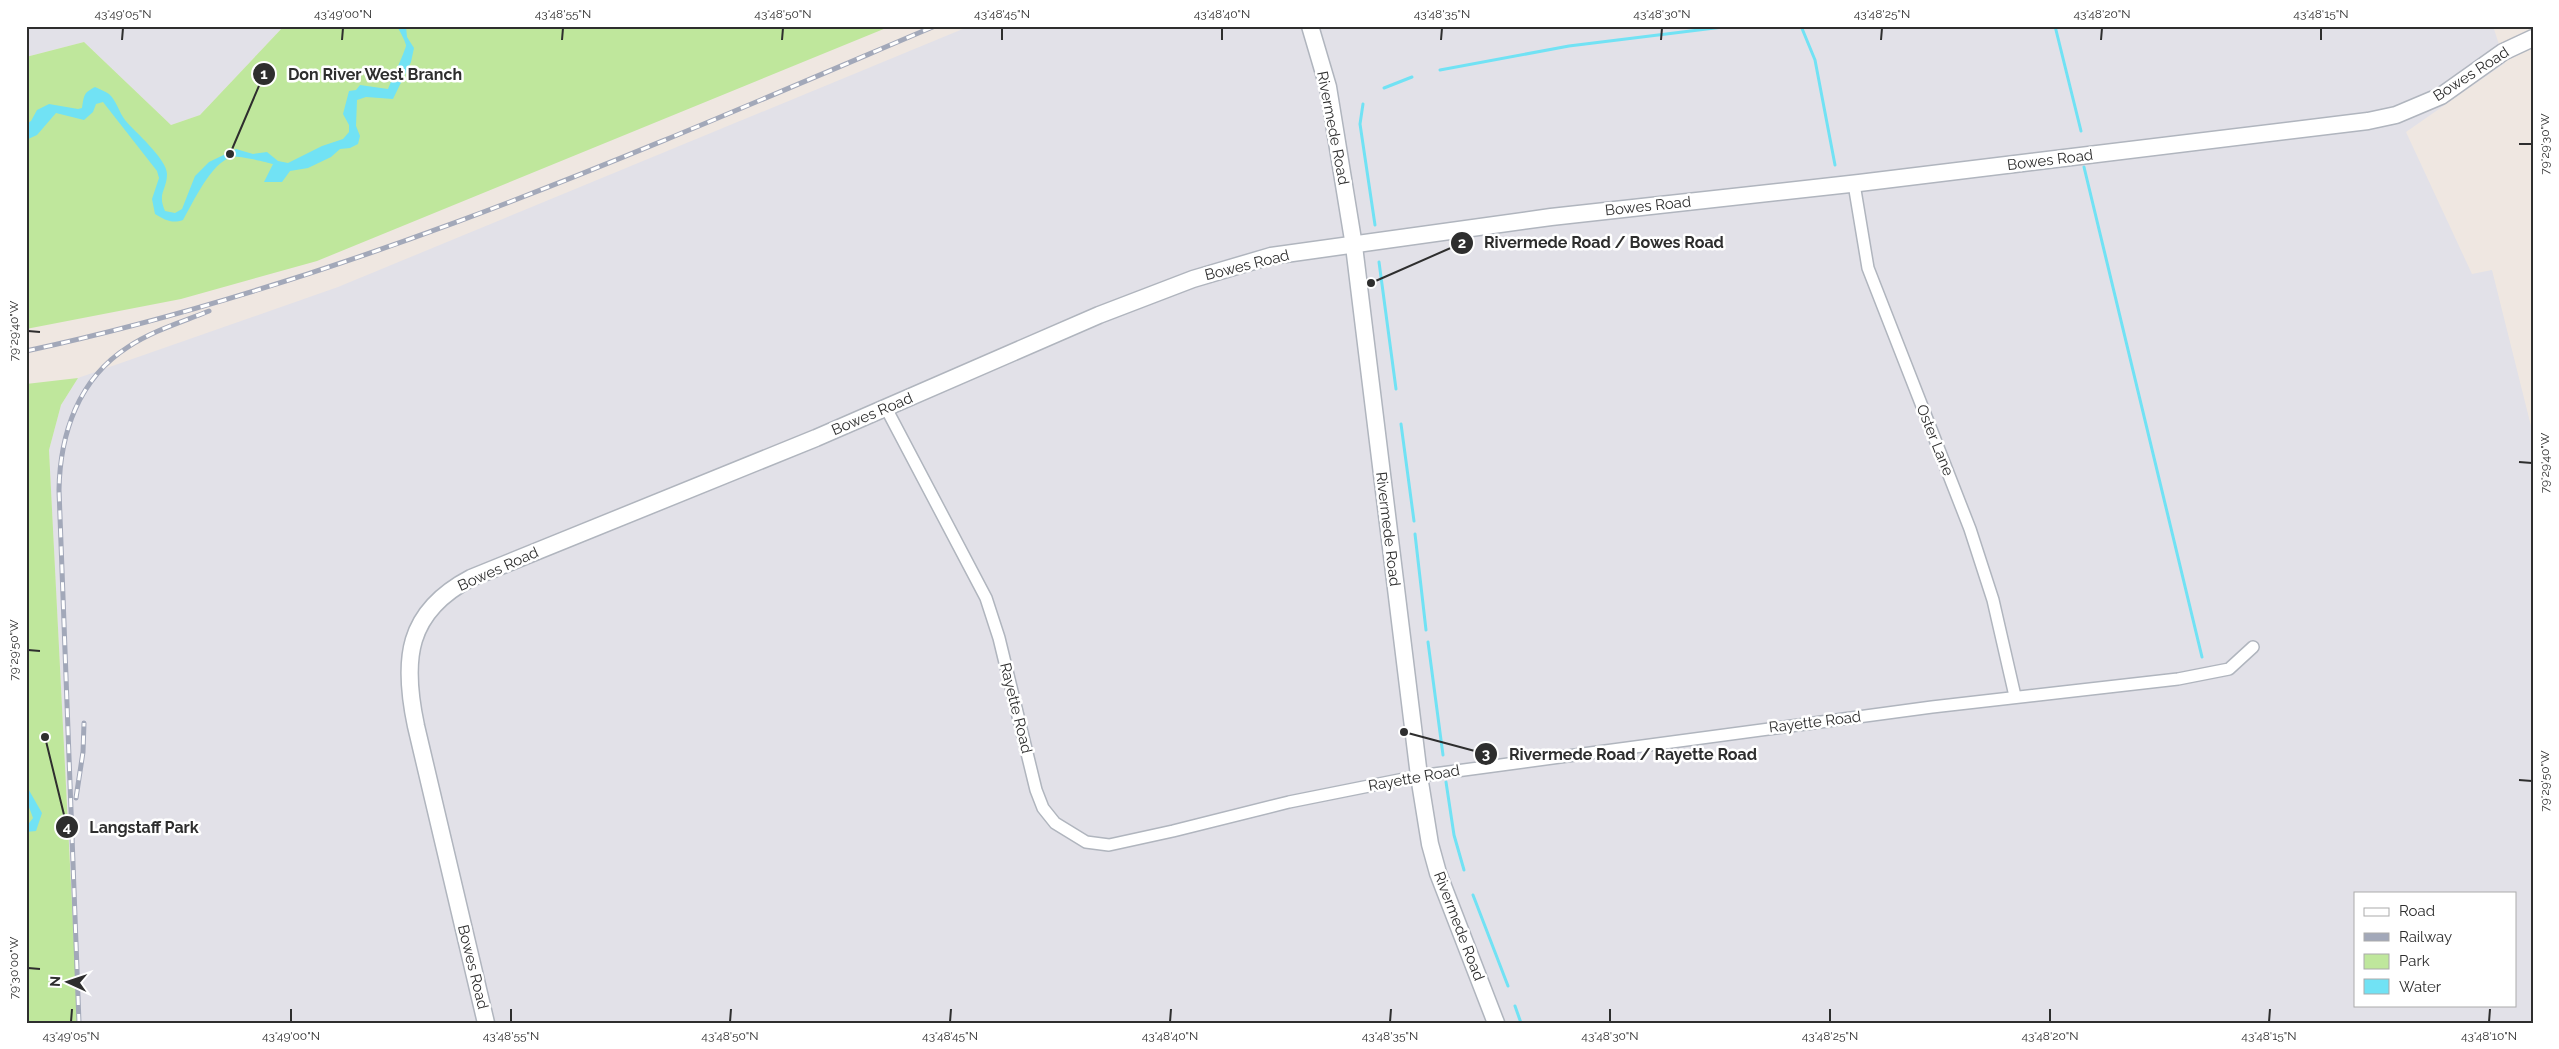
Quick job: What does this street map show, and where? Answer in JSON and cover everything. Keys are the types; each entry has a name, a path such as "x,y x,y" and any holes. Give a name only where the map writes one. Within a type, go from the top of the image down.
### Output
{"street":[{"name":"Rivermede Road","path":"1310,26 1328,87 1354,246 1419,776 1430,844 1438,873 1496,1023"},
{"name":"Bowes Road","path":"486,1023 410,694 409,657 420,625 441,597 471,578 886,408 1099,315 1193,279 1271,256 1354,246 1559,216 1854,184 2374,120 2396,115 2441,96 2503,52 2533,38"},
{"name":"Oster Lane","path":"1854,184 1868,268 1970,529 1993,600 2015,696"},
{"name":"Rayette Road","path":"886,408 986,598 999,638 1036,790 1043,808 1054,823 1086,842 1109,845 1174,832 1289,802 1419,776 2015,696 2178,679 2229,669 2253,647"}],"shaded area":[{"path":"26,26 284,26 200,115 171,125 84,42 26,57"},
{"path":"970,26 2493,26 2505,63 2406,132 2472,274 2492,270 2533,434 2533,1023 78,1023 49,450 61,405 78,378 338,287"}],"green space":[{"path":"284,26 891,26 317,261 181,299 26,329 26,57 84,42 171,125 200,115"},
{"path":"78,378 61,405 49,450 78,1023 26,1023 26,384"}],"water":[{"path":"397,26 406,26 407,37 414,48 411,62 393,99 366,97 357,100 356,126 360,136 358,144 350,148 340,149 331,157 308,168 290,171 282,182 264,182 273,164 235,157 224,160 210,175 197,194 183,220 169,221 155,214 152,199 159,178 157,171 103,102 96,104 93,112 84,120 56,113 37,135 26,140 26,124 31,121 37,110 49,104 82,108 88,91 95,87 104,91 116,103 125,120 162,161 167,174 162,196 163,205 165,211 175,213 182,209 195,176 209,162 236,149 253,154 267,152 278,161 288,163 322,146 343,139 349,132 349,125 343,114 349,91 356,90 360,85 388,89 406,45"},
{"path":"26,785 42,813 36,831 26,832 26,827 33,818 26,799"}],"waterway":[{"path":"1440,70 1569,46 1731,26"},
{"path":"1801,26 1815,60 1835,165"},
{"path":"2055,26 2081,131"},
{"path":"1384,88 1412,77"},
{"path":"1363,104 1360,124 1375,225"},
{"path":"2084,167 2202,657"},
{"path":"1379,262 1396,389"},
{"path":"1401,424 1414,521"},
{"path":"1415,534 1426,630"},
{"path":"1428,642 1443,755"},
{"path":"1446,782 1454,835 1464,870"},
{"path":"1473,895 1508,986"},
{"path":"1515,1006 1521,1023"}],"railway":[{"path":"26,351 144,323 260,289 375,252 600,166 935,26"},
{"path":"79,1023 59,490 63,449 75,409 84,392 96,375 111,360 147,336 209,311"},
{"path":"76,798 83,752 84,723"}],"place":[{"name":"Don River West Branch","path":"230,154"},
{"name":"Rivermede Road / Bowes Road","path":"1371,283"},
{"name":"Rivermede Road / Rayette Road","path":"1404,732"},
{"name":"Langstaff Park","path":"45,737"}]}
